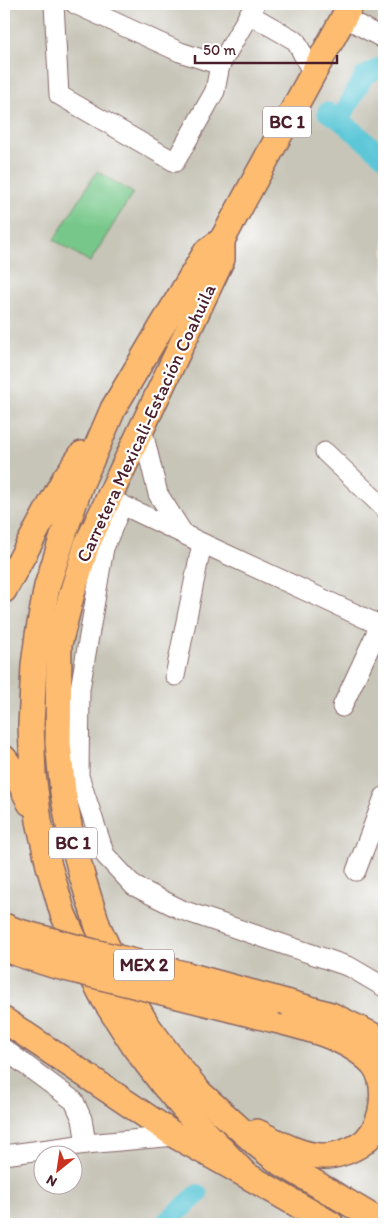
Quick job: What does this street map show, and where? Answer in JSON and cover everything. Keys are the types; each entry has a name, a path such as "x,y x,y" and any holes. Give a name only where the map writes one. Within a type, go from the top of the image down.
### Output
{"main road":[{"name":"Carretera Mexicali-Estación Coahuila","path":"246,1175 162,1083 136,1049 104,998 63,914 49,866 39,821 32,774 31,725 34,665 47,586 80,486 113,409 206,252 222,240 347,10"},
{"name":"Carretera Mexicali-Estación Coahuila","path":"222,240 222,259 142,428 115,502 87,544 71,597 59,644 58,743 63,792 70,831 98,927 130,996 147,1025 173,1060 200,1093 278,1161 384,1224"},
{"path":"4,590 65,478 113,409"},
{"path":"4,758 18,776 39,821"},
{"name":"MEX 2","path":"4,926 94,952 184,974 276,1010 331,1015 384,1043"},
{"path":"4,949 53,966 276,1010 301,1026 331,1037 358,1051 376,1066 383,1084 384,1103 378,1122 367,1139 354,1148 340,1153 322,1156 300,1152 227,1116"},
{"path":"4,1020 176,1136 331,1224"}],"street":[{"path":"54,4 59,95 175,162 215,91 220,65 251,7 296,41 313,74"},
{"path":"75,4 180,52 220,65"},
{"path":"347,10 384,39"},
{"path":"142,428 158,494 183,534"},
{"path":"325,452 384,508"},
{"path":"342,707 382,626 115,502 104,548 80,689 78,776 105,855 134,886 182,910 350,967 384,987"},
{"path":"176,676 202,543"},
{"path":"356,871 384,797"},
{"path":"4,1049 74,1101 82,1119 86,1144"},
{"path":"4,1155 86,1144 176,1136"}],"shaded area":[{"path":"4,4 384,4 384,1224 4,1224"}],"green space":[{"path":"97,171 133,193 90,262 54,240"}],"waterway":[{"path":"340,120 364,76 381,67 384,69"},
{"path":"327,112 340,120 384,157"},
{"path":"164,1224 198,1194"}]}
